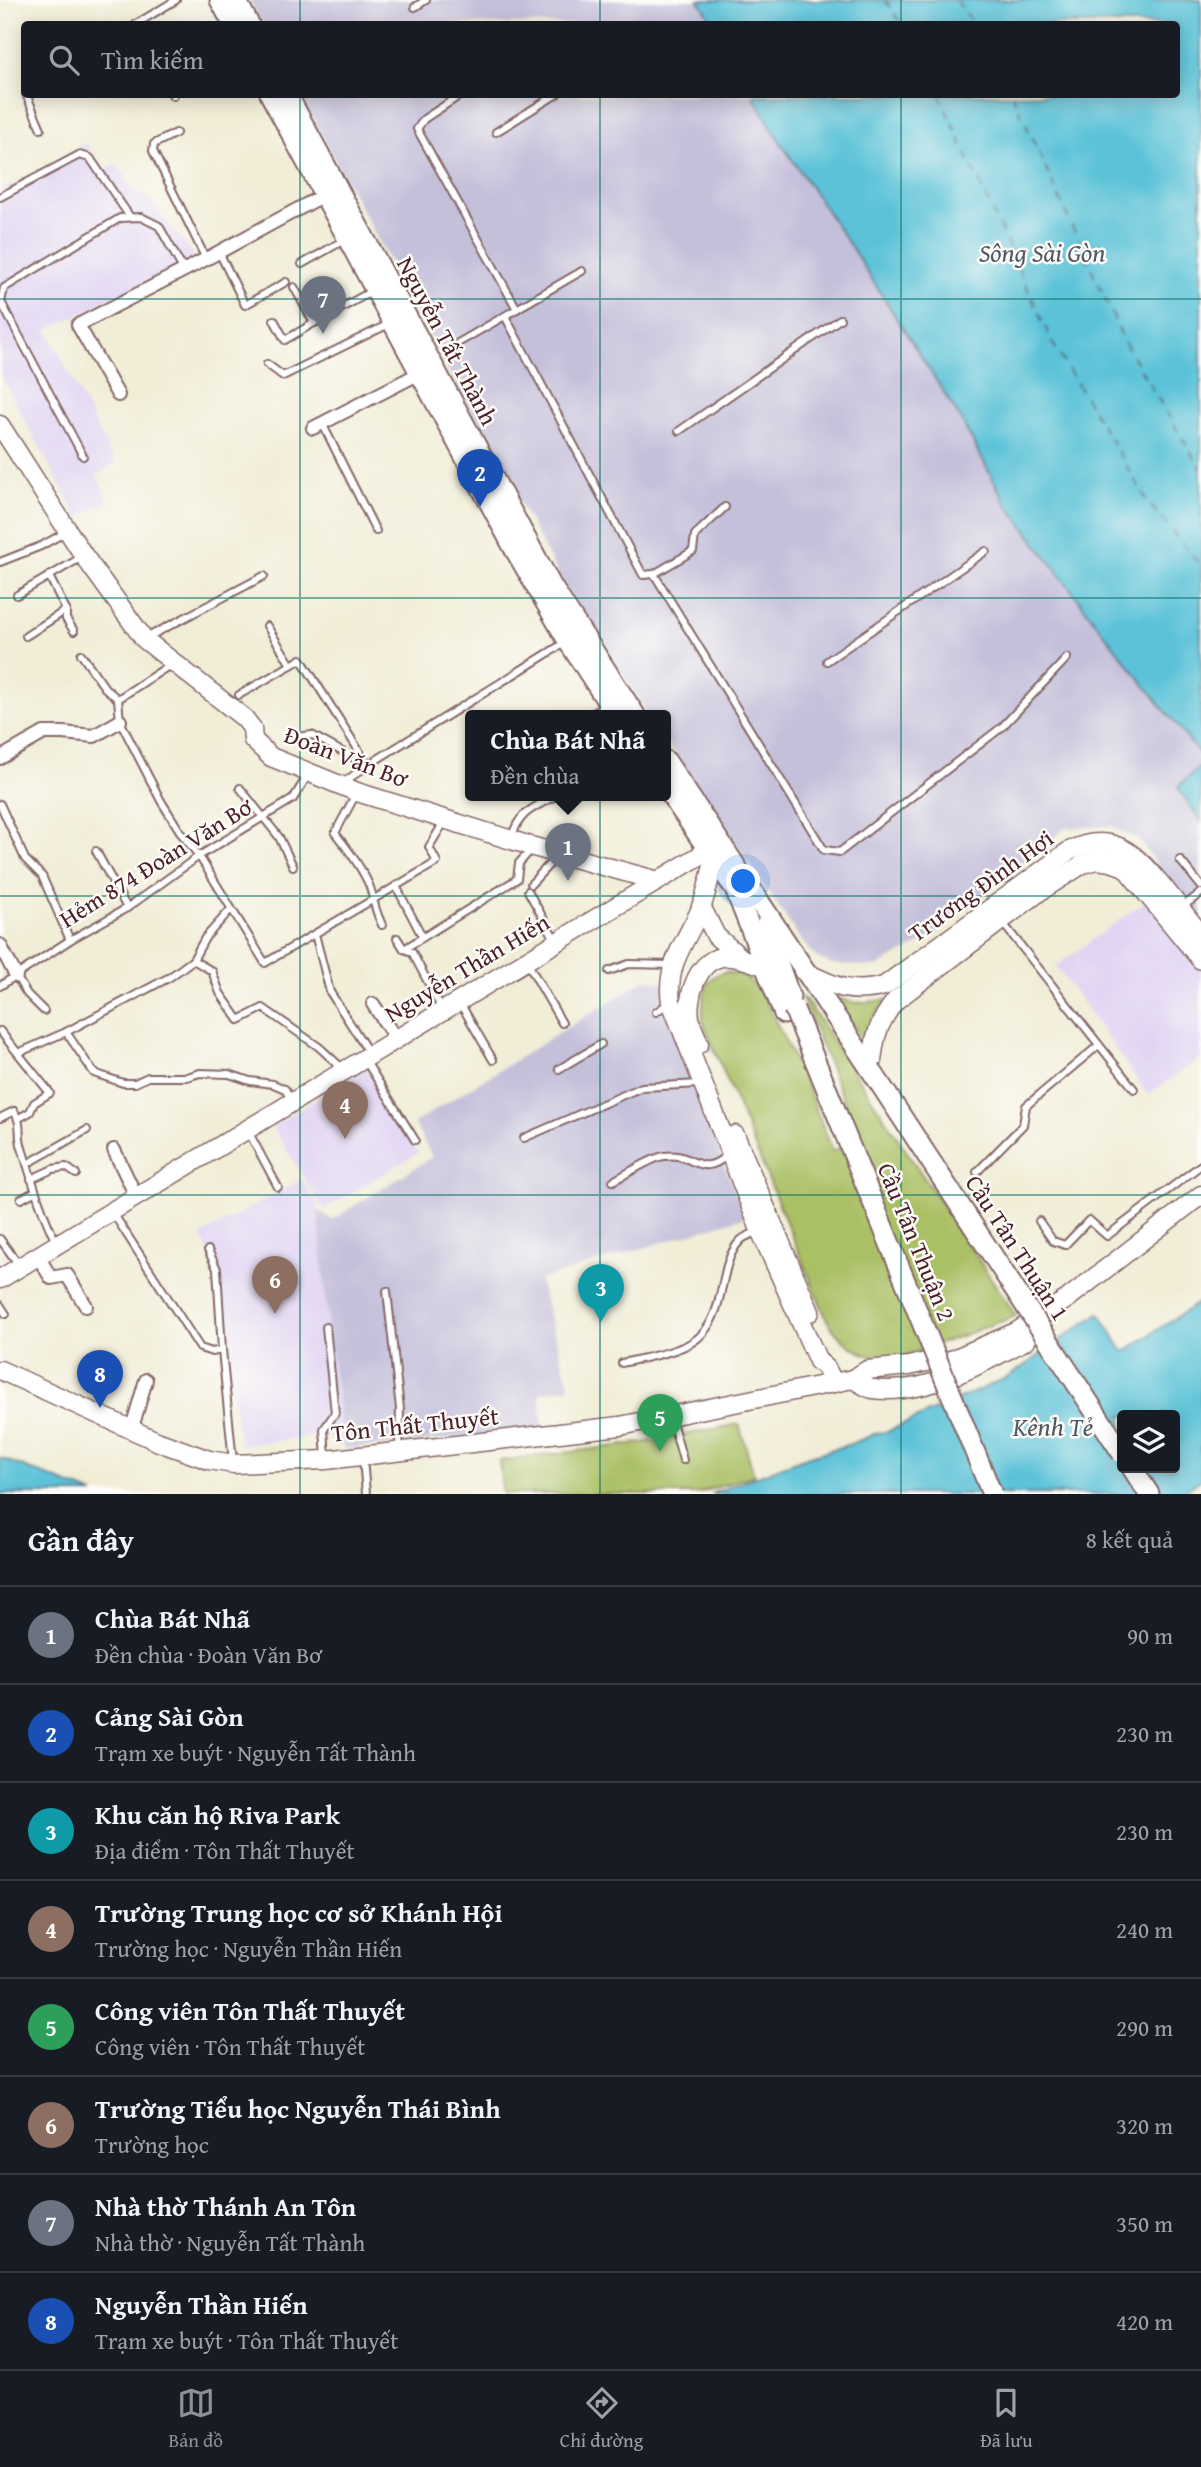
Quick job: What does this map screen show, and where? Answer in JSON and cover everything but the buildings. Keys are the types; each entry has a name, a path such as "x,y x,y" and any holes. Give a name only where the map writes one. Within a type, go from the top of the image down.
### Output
{"main road":[{"path":"220,0 231,21"},
{"path":"236,0 247,21"},
{"name":"Nguyễn Tất Thành","path":"272,98 283,130 324,195 520,560 612,710"},
{"name":"Nguyễn Tất Thành","path":"289,98 552,587 632,710"},
{"name":"Đoàn Văn Bơ","path":"0,425 6,450 68,531 144,639 244,718 253,728 253,740 271,757 350,789 534,847 658,881"},
{"path":"671,769 871,1070"},
{"path":"671,795 734,889 764,967 789,1012"},
{"name":"Trương Đình Hợi","path":"803,971 836,986 863,991 884,986 1069,851 1083,844 1096,842 1127,850 1143,863 1201,935"},
{"path":"712,855 701,906 672,965 664,1007 735,1150 828,1358 830,1375"},
{"name":"Nguyễn Thần Hiến","path":"0,1279 658,881 712,855"},
{"name":"Trương Đình Hợi","path":"871,1070 875,1035 883,1016 896,1000 1001,920 1083,863 1097,860 1125,867 1201,960"},
{"path":"754,895 789,1012"},
{"path":"1001,899 1001,920"},
{"path":"701,906 716,936 743,960"},
{"path":"764,967 722,957 710,961 697,975 690,1021 760,1230 818,1361 830,1375 853,1379 870,1389 922,1385 1003,1353 1051,1323 1201,1208"},
{"name":"Cầu Tân Thuận 2","path":"789,1012 979,1494"},
{"name":"Cầu Tân Thuận 2","path":"789,1012 992,1494"},
{"name":"Cầu Tân Thuận 1","path":"871,1070 1117,1445"},
{"path":"853,1379 867,1370 909,1366 934,1360 949,1361 1001,1340 1048,1312 1201,1182"},
{"path":"1089,1275 1201,1195"},
{"name":"Tôn Thất Thuyết","path":"0,1370 131,1431 209,1460 234,1464 326,1460 620,1426 671,1417 830,1375"},
{"path":"1135,1473 1149,1494"}],"street":[{"path":"118,395 78,325 324,195"},
{"path":"317,426 420,373"},
{"path":"0,758 44,733 94,736 120,721"},
{"path":"0,945 16,976"},
{"path":"373,1004 396,1039"},
{"path":"114,1150 136,1196"},
{"path":"38,1256 51,1278 67,1275 86,1306"},
{"path":"131,1431 146,1380"}],"lane":[{"path":"141,21 176,0"},
{"path":"415,7 426,0"},
{"path":"28,98 41,129"},
{"path":"455,98 424,119 418,129 517,309"},
{"path":"496,132 551,98"},
{"path":"176,133 154,144 153,151 206,259"},
{"path":"0,197 79,155 90,158 130,217"},
{"path":"83,456 1,302 4,288 120,218 130,217 141,216 159,226 184,271"},
{"path":"302,264 348,239"},
{"path":"219,252 245,305 286,282"},
{"path":"458,343 582,271"},
{"path":"294,287 314,323"},
{"path":"274,320 285,340 375,290"},
{"path":"505,316 643,575 654,574 693,551 695,535 725,507"},
{"path":"679,431 840,319"},
{"path":"267,364 283,376 393,322"},
{"path":"317,426 376,531"},
{"path":"0,562 41,546 68,531"},
{"path":"827,661 986,551"},
{"path":"17,595 84,556"},
{"path":"654,574 824,850 840,852 1002,727 1067,658"},
{"path":"49,576 66,610 66,619 74,631"},
{"path":"144,639 264,576"},
{"path":"26,636 66,610"},
{"path":"267,626 291,665"},
{"path":"382,925 372,894 351,853 335,833 350,789 347,780 568,641"},
{"path":"81,654 105,688 118,699 120,721 161,801 199,856 265,963 437,862 429,847 447,819"},
{"path":"239,695 301,659 368,765"},
{"path":"118,699 174,662"},
{"path":"296,737 312,735 368,765"},
{"name":"Hẻm 874 Đoàn Văn Bơ","path":"0,986 70,940 127,908 199,856 293,799 308,774"},
{"path":"240,788 264,817 286,850 293,866"},
{"path":"511,840 516,822 546,801"},
{"path":"0,804 25,859 42,876 70,940"},
{"path":"404,949 517,878 519,863 534,847"},
{"path":"96,851 127,908"},
{"path":"556,942 530,888 559,854"},
{"path":"1180,860 1201,886"},
{"path":"396,886 422,936"},
{"path":"1180,908 1201,893"},
{"path":"18,1053 66,1032 170,977 193,960 205,938 231,909"},
{"path":"1001,920 1134,1090"},
{"path":"315,934 330,992 415,1140"},
{"path":"397,939 404,949 412,952 443,1011"},
{"path":"193,960 212,971 220,993 239,1020 263,1008 319,1047 345,1070"},
{"path":"526,961 562,1023"},
{"path":"609,971 629,964 672,965"},
{"path":"16,976 27,994 44,1011"},
{"path":"459,1001 493,1060"},
{"path":"0,1031 50,1093 34,1103 30,1112 19,1118"},
{"path":"66,1032 94,1073 123,1083 135,1083 148,1077 229,1074 250,1081 273,1084 285,1090 292,1102"},
{"path":"559,1069 601,1044"},
{"path":"977,1172 1023,1125 1026,1106 1098,1045"},
{"path":"524,1138 642,1087 702,1083"},
{"path":"0,1118 14,1111 19,1118 20,1144 34,1192 57,1244"},
{"path":"247,1129 278,1187"},
{"path":"27,1164 87,1130"},
{"path":"613,1181 664,1156 686,1158 704,1166 715,1165 735,1150"},
{"path":"1039,1221 1054,1241 1065,1245 1089,1220 1107,1236 1201,1166"},
{"path":"31,1179 52,1169 66,1167 76,1174"},
{"path":"21,1199 34,1192"},
{"path":"111,1211 200,1348 212,1352 222,1350"},
{"path":"622,1363 687,1345 699,1338 712,1320 719,1303 730,1256 741,1239 760,1230"},
{"path":"0,1239 20,1266"},
{"path":"208,1250 217,1269 234,1464"},
{"path":"387,1291 400,1409 398,1452"},
{"path":"0,1306 6,1314"},
{"path":"326,1327 335,1413 324,1429 326,1460"},
{"path":"671,1417 682,1460"},
{"path":"363,1456 366,1494"}],"shaded area":[{"path":"249,0 699,0 712,21 260,21"},
{"path":"302,98 755,98 781,143 960,418 1006,503 1102,631 1201,756 1201,765 1178,787 1201,822 1201,925 1139,840 1111,826 1065,828 930,938 876,967 831,964 816,957 803,943 671,747 671,710 646,710 564,585"},
{"path":"86,143 103,170 117,163 136,195 143,192 196,257 47,330 115,463 96,475 109,501 78,518 0,374 0,192"},
{"path":"1146,901 1201,968 1201,1058 1148,1095 1056,966"},
{"path":"646,979 664,983 672,1025 688,1073 745,1217 539,1280 570,1387 540,1393 543,1429 344,1449 328,1324 318,1210 332,1220 432,1157 414,1123"},
{"path":"366,1068 418,1153 324,1210 272,1126"},
{"path":"302,1179 317,1203 328,1324 344,1449 327,1435 240,1445 214,1261 200,1236"}],"green space":[{"path":"718,974 743,974 762,993 806,1084 833,1151 860,1140 802,998 806,1000 1016,1316 895,1360 864,1354 847,1344 833,1329 703,1022 704,998 708,984"},
{"path":"834,997 855,1003 887,1000 872,1019 866,1046"},
{"path":"739,1424 754,1475 696,1494 503,1494 499,1461 648,1442"}],"water":[{"name":"Sông Sài Gòn","path":"699,0 1201,0 1201,756 1102,631 1006,503 960,418 781,143 755,98 1180,98 1180,21 712,21"},
{"path":"1201,765 1201,822 1178,787"},
{"name":"Kênh Tẻ","path":"1201,1301 1201,1480 1178,1494 711,1494 806,1457 887,1432 1008,1377 1099,1313 1124,1352"},
{"path":"0,1458 94,1494 0,1494"}],"ferry route":[{"path":"885,0 900,21"},
{"path":"956,0 972,21"},
{"path":"941,98 1052,342 1148,502 1201,566"},
{"path":"1014,98 1127,347 1201,469"}],"place":[{"name":"Nhà thờ Thánh An Tôn","path":"323,334"},
{"name":"Cảng Sài Gòn","path":"480,507"},
{"name":"Chùa Bát Nhã","path":"568,881"},
{"name":"Trường Trung học cơ sở Khánh Hội","path":"345,1139"},
{"name":"Trường Tiểu học Nguyễn Thái Bình","path":"275,1314"},
{"name":"Khu căn hộ Riva Park","path":"601,1322"},
{"name":"Nguyễn Thần Hiến","path":"100,1408"},
{"name":"Công viên Tôn Thất Thuyết","path":"660,1452"}]}
